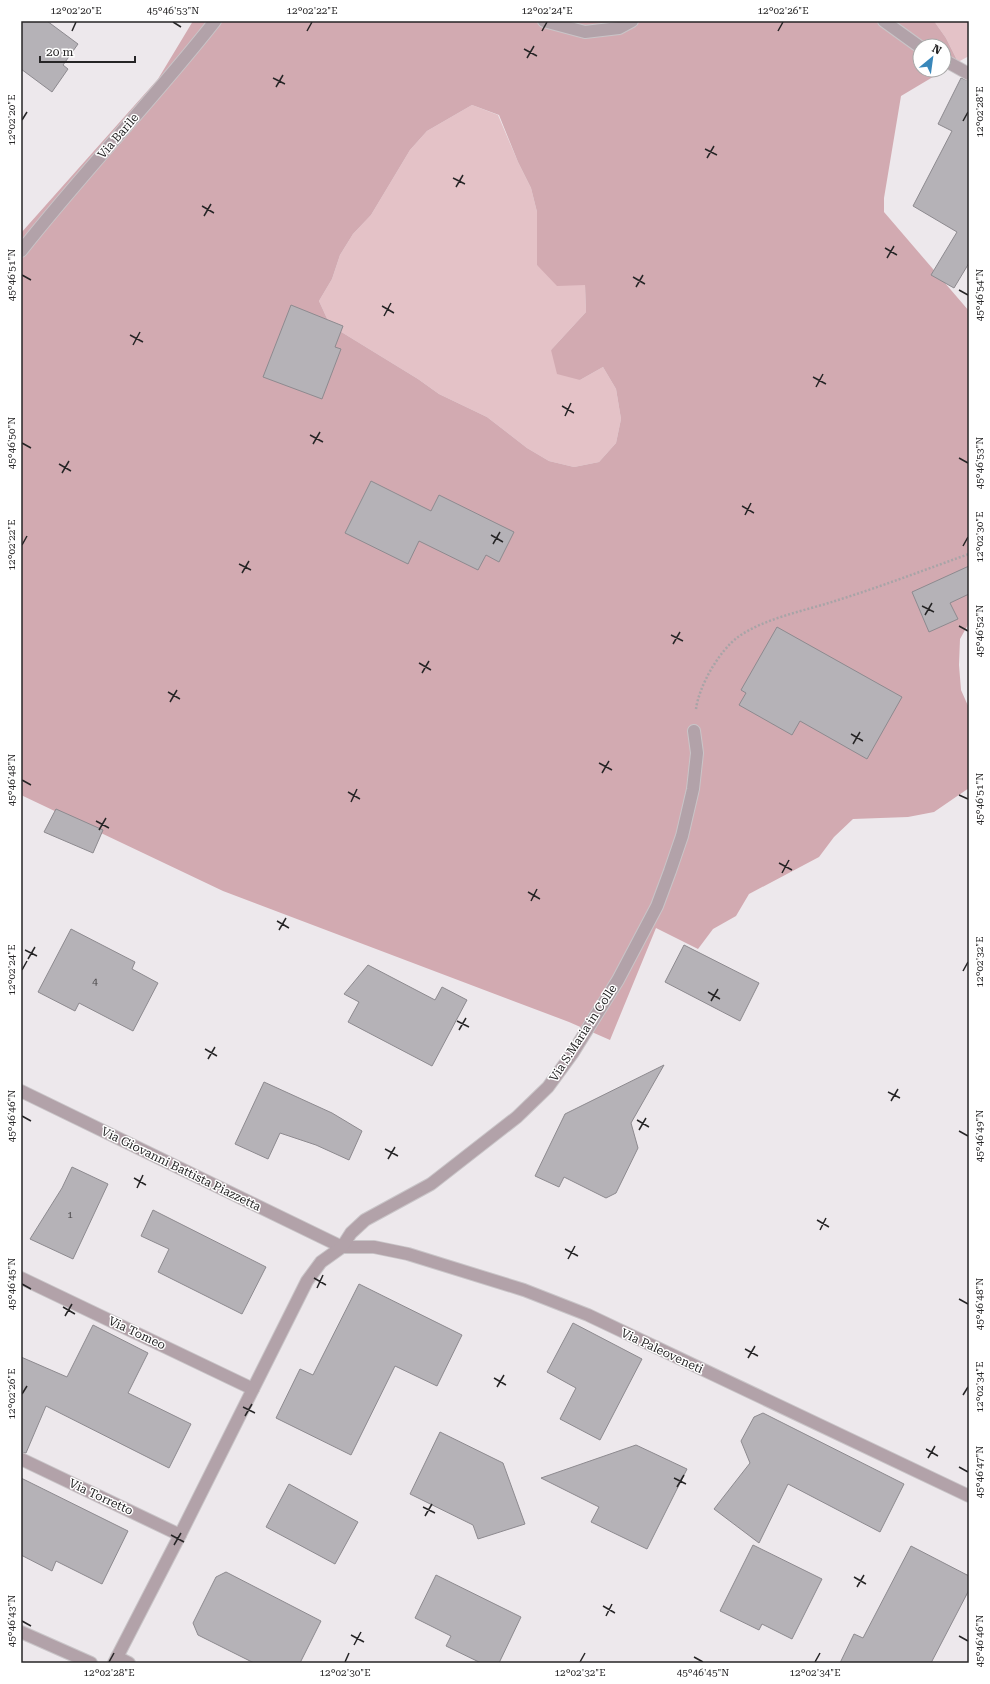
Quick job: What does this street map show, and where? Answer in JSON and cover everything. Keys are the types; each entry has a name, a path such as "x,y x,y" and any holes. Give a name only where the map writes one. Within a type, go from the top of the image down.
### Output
{"street":[{"name":"Via Barile","path":"21,251 49,215 185,60 215,21"},
{"path":"544,21 585,32 619,28 632,21"},
{"path":"884,21 912,41"},
{"path":"952,64 969,74"},
{"name":"Via S.Maria in Colle","path":"115,1660 180,1535 307,1281 321,1262 342,1247 351,1233 365,1220 431,1184 517,1117 548,1087 572,1054 618,980 657,906 682,836 693,789 697,753 694,732"},
{"name":"Via Giovanni Battista Piazzetta","path":"21,1091 342,1247"},
{"name":"Via Paleoveneti","path":"342,1247 374,1247 408,1254 524,1290 588,1315 969,1496"},
{"name":"Via Tomeo","path":"21,1278 253,1389"},
{"name":"Via Torretto","path":"21,1459 180,1535"},
{"path":"21,1632 91,1663"},
{"path":"115,1660 129,1663"}],"path":[{"path":"694,732 697,707 703,684 712,667 738,637 784,616 835,602 969,554"}],"shaded area":[{"path":"193,21 934,21 946,38 912,38 912,78 931,78 901,96 884,198 884,212 969,311 969,623 960,639 959,665 961,690 969,708 969,788 934,812 908,817 853,819 834,837 819,857 749,894 736,916 713,929 698,949 656,928 610,1040 569,1022 223,891 21,795 21,233 158,79","holes":["472,105 499,115 518,162 531,188 537,212 537,265 557,286 585,285 586,312 551,350 557,374 580,380 603,367 616,389 621,419 616,443 599,462 574,467 549,461 527,448 487,417 439,394 418,379 330,325 319,301 332,279 340,255 353,234 371,215 410,150 427,131"]},
{"path":"934,21 969,21 969,56 958,62 952,50 952,38 946,38"},
{"path":"952,50 958,62 952,66"},
{"path":"472,105 498,115 531,188 537,212 537,265 585,285 586,312 551,350 580,380 603,367 616,389 621,419 616,443 599,462 574,467 549,461 527,448 487,417 439,394 418,379 330,325 319,301 332,279 340,255 353,234 371,215 410,150 427,131"}],"building":[{"path":"21,21 47,21 78,44 63,65 68,69 52,92 21,69"},
{"path":"961,78 969,81 969,263 954,288 931,275 957,232 913,206 952,131 938,124"},
{"path":"291,305 343,326 335,347 341,349 322,399 263,377"},
{"path":"371,481 431,511 439,495 514,532 499,562 486,555 478,570 419,541 408,564 345,533"},
{"path":"969,566 969,594 950,603 958,619 929,632 912,592"},
{"path":"777,627 902,697 867,759 800,721 792,735 739,705 746,693 741,690"},
{"path":"56,809 103,830 93,853 44,832"},
{"path":"71,929 135,962 132,969 158,983 133,1031 79,1003 75,1011 38,992"},
{"path":"684,945 759,983 740,1021 665,982"},
{"path":"368,965 435,1000 442,987 467,1000 432,1066 348,1022 359,1002 344,994"},
{"path":"664,1065 631,1123 638,1148 616,1193 606,1198 564,1177 559,1187 535,1176 565,1114"},
{"path":"264,1082 332,1113 362,1131 349,1160 316,1145 280,1133 268,1159 235,1144"},
{"path":"72,1167 108,1184 73,1259 30,1239 62,1188"},
{"path":"153,1210 266,1267 242,1314 158,1272 169,1249 141,1236"},
{"path":"359,1284 462,1335 437,1386 395,1366 351,1455 276,1418 300,1369 313,1375"},
{"path":"573,1323 642,1359 600,1440 560,1419 576,1388 547,1372"},
{"path":"93,1325 148,1353 128,1393 191,1424 169,1468 46,1406 26,1453 21,1452 21,1357 67,1377"},
{"path":"763,1413 904,1484 880,1532 788,1484 759,1543 714,1509 750,1463 741,1441 754,1417"},
{"path":"440,1432 503,1463 525,1524 478,1539 473,1525 410,1494"},
{"path":"636,1445 687,1469 647,1549 591,1522 599,1507 541,1478"},
{"path":"21,1478 128,1531 102,1584 56,1561 52,1571 21,1555"},
{"path":"289,1484 358,1522 335,1564 266,1527"},
{"path":"753,1545 822,1579 792,1639 762,1624 759,1630 720,1611"},
{"path":"911,1546 969,1576 969,1590 931,1663 840,1663 854,1634 863,1638"},
{"path":"226,1572 321,1621 300,1663 254,1663 198,1635 193,1623 216,1577"},
{"path":"436,1575 521,1617 499,1663 481,1663 446,1646 451,1636 415,1618"}]}
